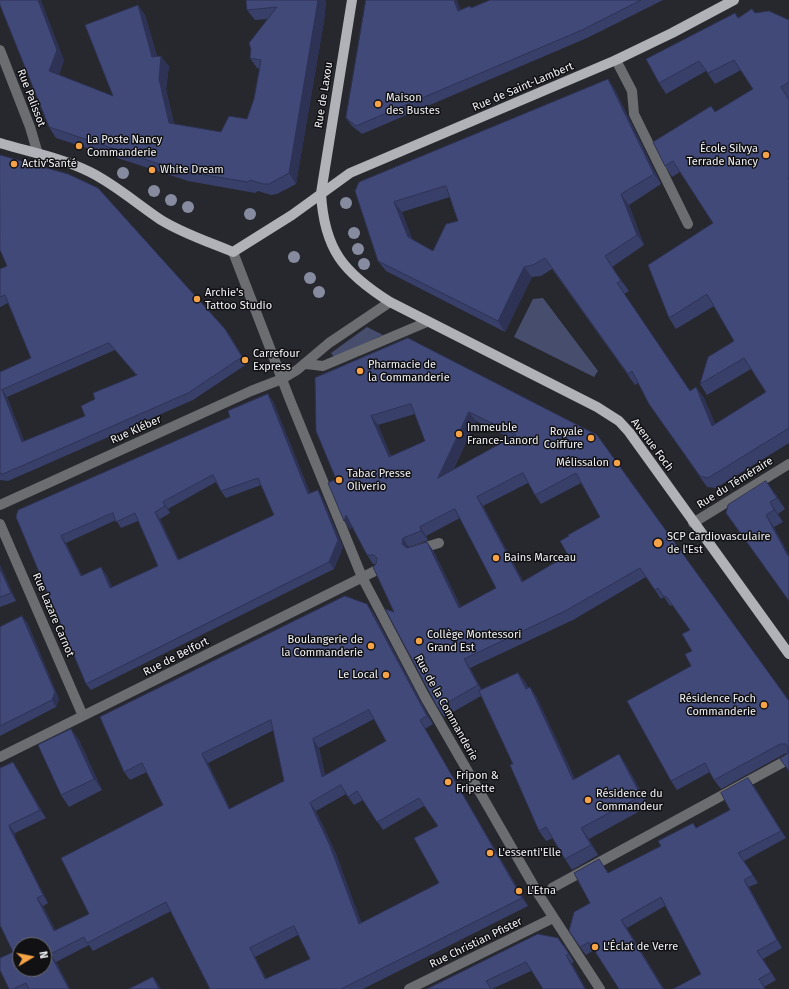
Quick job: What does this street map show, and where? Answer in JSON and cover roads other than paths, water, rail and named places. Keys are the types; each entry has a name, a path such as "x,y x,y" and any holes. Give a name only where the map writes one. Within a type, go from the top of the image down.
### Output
{"main road":[{"name":"Rue de Laxou","path":"352,0 321,193 322,211 326,231 334,250 343,264 360,282 390,302"},
{"name":"Rue de Saint-Lambert","path":"234,252 292,215 350,173 616,60 672,33 734,0"},
{"path":"0,144 38,154 89,171 105,180 161,220 185,232 234,252"},
{"name":"Avenue Foch","path":"390,302 610,414 629,432 693,523 789,654"}],"street":[{"name":"Rue Palissot","path":"0,50 30,127 38,154"},
{"path":"616,60 632,91 634,114 688,224"},
{"name":"Rue de la Commanderie","path":"234,252 282,379 362,577 429,704 553,918 600,989"},
{"name":"Rue Kléber","path":"0,505 251,390 282,379 306,364 329,343 390,302"},
{"path":"306,364 323,366 427,322"},
{"name":"Rue du Téméraire","path":"693,523 789,464"},
{"name":"Rue Lazare Carnot","path":"0,524 83,716"},
{"path":"414,551 439,542"},
{"name":"Rue de Belfort","path":"0,758 377,570"},
{"path":"552,888 789,759"},
{"name":"Rue Christian Pfister","path":"409,989 553,918"}],"place":[{"name":"Maison des Bustes","path":"378,104"},
{"name":"La Poste Nancy Commanderie","path":"79,146"},
{"name":"École Silvya Terrade Nancy","path":"766,155"},
{"name":"Activ'Santé","path":"14,164"},
{"name":"White Dream","path":"152,170"},
{"name":"Archie's Tattoo Studio","path":"197,299"},
{"name":"Carrefour Express","path":"245,360"},
{"name":"Pharmacie de la Commanderie","path":"360,371"},
{"name":"Immeuble France-Lanord","path":"459,434"},
{"name":"Royale Coiffure","path":"591,438"},
{"name":"Mélissalon","path":"617,463"},
{"name":"Tabac Presse Oliverio","path":"339,480"},
{"name":"SCP Cardiovasculaire de l'Est","path":"658,543"},
{"name":"Bains Marceau","path":"496,558"},
{"name":"Collège Montessori Grand Est","path":"419,641"},
{"name":"Boulangerie de la Commanderie","path":"371,646"},
{"name":"Le Local","path":"386,675"},
{"name":"Résidence Foch Commanderie","path":"764,705"},
{"name":"Fripon & Fripette","path":"448,782"},
{"name":"Résidence du Commandeur","path":"588,800"},
{"name":"L'essenti'Elle","path":"490,853"},
{"name":"L'Etna","path":"519,891"},
{"name":"L'Éclat de Verre","path":"595,947"}]}
